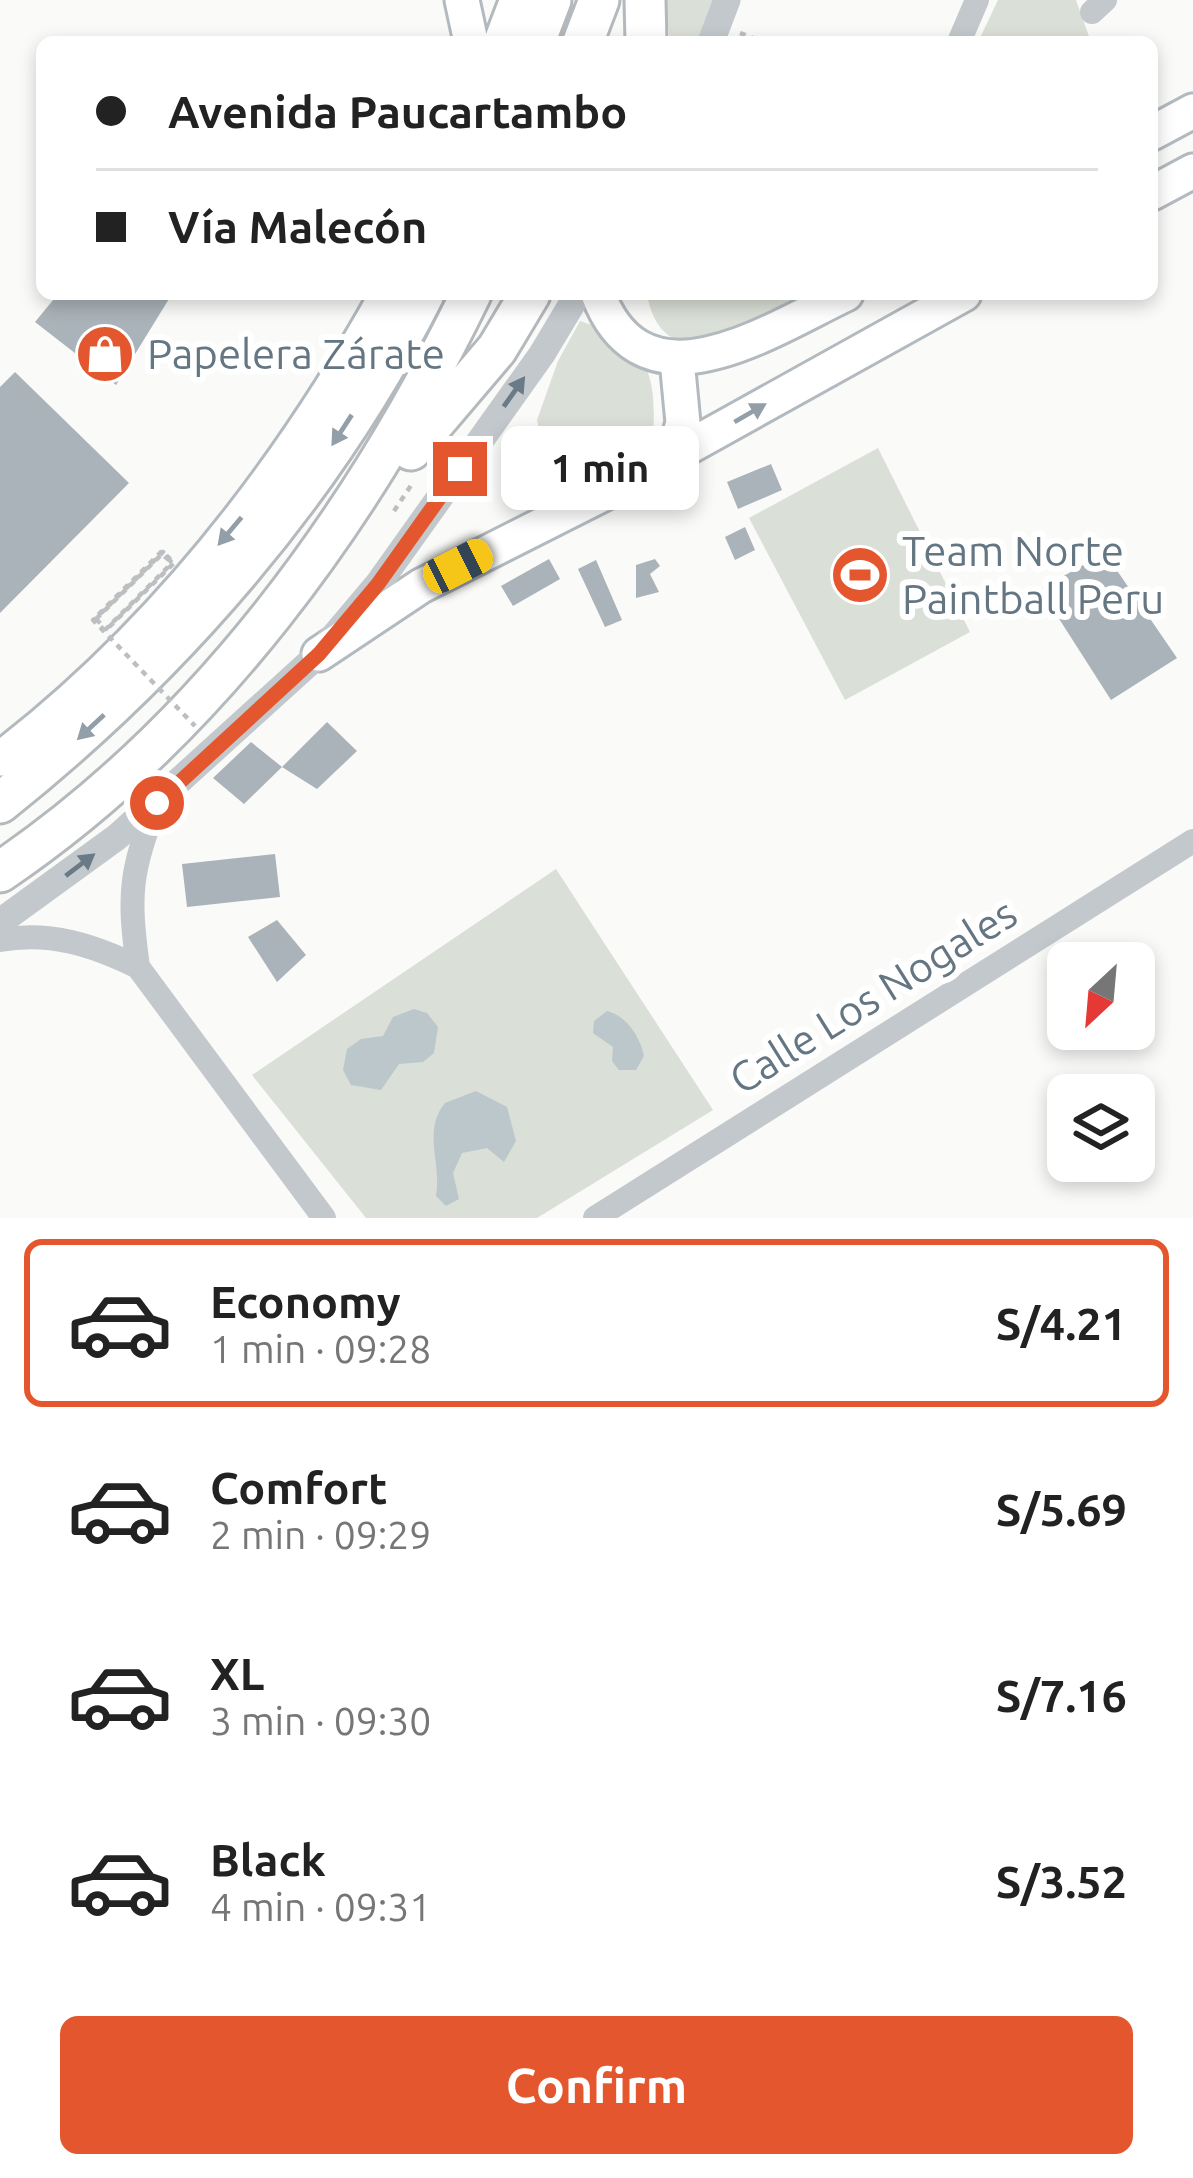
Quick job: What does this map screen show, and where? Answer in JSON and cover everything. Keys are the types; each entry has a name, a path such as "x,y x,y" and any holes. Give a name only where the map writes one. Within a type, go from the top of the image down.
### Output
{"highway":[{"path":"506,36 520,0"},
{"path":"537,36 551,0"},
{"path":"585,36 599,0"},
{"path":"646,0 646,36"},
{"path":"0,802 142,677 241,570 337,440 420,300"},
{"path":"0,872 111,786 195,704 291,590 372,477 468,300"},
{"path":"291,590 337,548 461,385 497,349 526,300"}],"main road":[{"path":"462,0 470,36"},
{"path":"1158,130 1193,111"},
{"path":"1158,190 1193,171"},
{"path":"0,759 102,672 207,560 298,442 383,300"},
{"path":"601,300 608,317 640,347 677,360 719,354 833,300"},
{"path":"319,654 421,586 674,456 953,300"},
{"path":"674,456 684,407 677,360"}],"street":[{"path":"712,36 727,0"},
{"path":"961,36 977,0"},
{"path":"0,922 157,803 319,654 378,584 542,354 574,300"},
{"path":"138,967 130,900 132,866 157,803"},
{"name":"Calle Los Nogales","path":"596,1218 1193,841"},
{"path":"0,940 59,939 98,948 138,967 325,1218"}],"path":[{"path":"168,571 170,562 163,554 96,619 106,629 172,562 163,553 94,620 105,631 174,563 162,551 93,620 195,726"}],"shaded area":[{"path":"665,0 718,0 704,36 669,36"},
{"path":"998,0 1076,0 1089,36 981,36"},
{"path":"649,300 817,300 753,331 698,344 675,339 658,323"},
{"path":"580,321 623,340 636,353 646,367 654,402 652,448 584,484 547,466 537,420 558,361"},
{"name":"Team Norte Paintball Peru","path":"878,448 970,632 845,700 749,518"},
{"path":"556,869 713,1110 537,1218 366,1218 252,1075"},
{"path":"414,1009 427,1013 438,1027 434,1053 423,1062 399,1064 381,1090 351,1085 343,1070 347,1049 361,1039 383,1036 393,1017"},
{"path":"607,1011 626,1022 639,1042 644,1056 636,1070 619,1070 612,1061 613,1047 593,1033 594,1021"},
{"path":"476,1091 507,1107 516,1141 504,1162 487,1148 462,1153 453,1173 459,1199 446,1206 436,1196 435,1125 445,1103"}],"building":[{"name":"Papelera Zárate","path":"53,300 168,300 116,385 35,322"},
{"path":"15,372 129,483 0,613 0,387"},
{"path":"771,464 782,490 738,509 727,482"},
{"path":"745,527 755,550 735,560 725,537"},
{"path":"1105,553 1177,658 1111,700 1040,589"},
{"path":"549,559 560,579 513,606 501,586"},
{"path":"655,559 660,566 650,574 659,592 636,598 636,565"},
{"path":"596,560 622,620 605,627 578,569"},
{"path":"327,722 357,751 317,789 282,767"},
{"path":"251,742 282,767 244,804 213,778"},
{"path":"275,854 280,897 187,907 182,864"},
{"path":"277,920 306,955 277,982 248,937"}],"place":[{"name":"Papelera Zárate","path":"105,354"},
{"name":"Team Norte Paintball Peru","path":"860,575"}],"route":[{"path":"157,803 319,654 378,584 460,469"}]}
